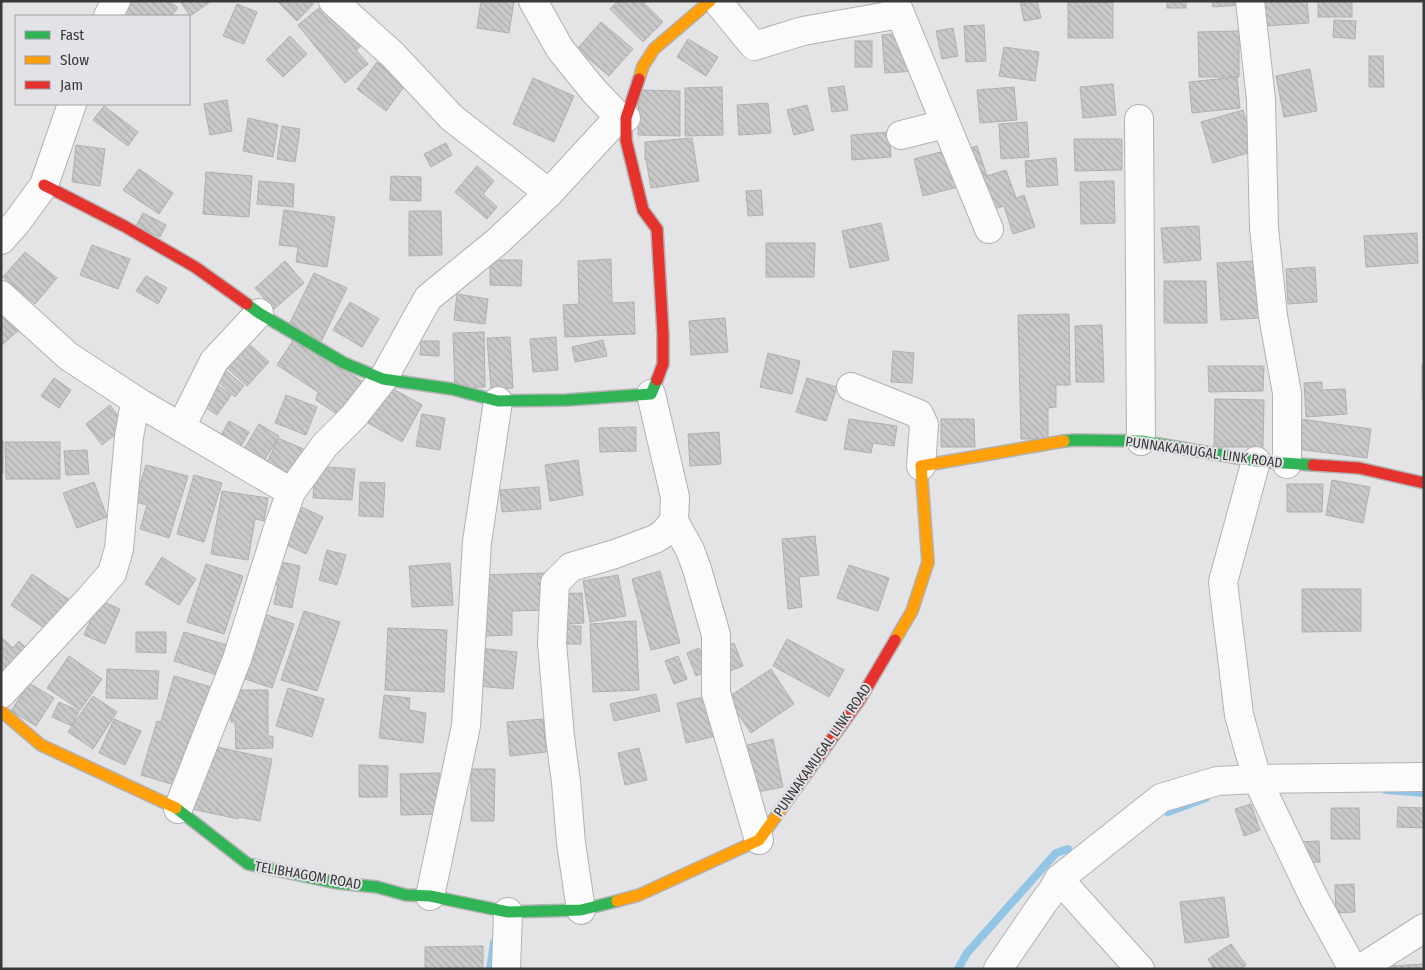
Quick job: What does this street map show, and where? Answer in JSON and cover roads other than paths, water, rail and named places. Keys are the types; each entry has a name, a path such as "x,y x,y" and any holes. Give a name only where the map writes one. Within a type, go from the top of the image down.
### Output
{"street":[{"path":"109,15 116,1"},
{"path":"333,1 393,55 452,118 549,193"},
{"path":"533,1 560,49 594,91 623,117 626,140 643,210 657,229 663,364 651,394 675,497 674,521 690,550 716,635 716,693 759,840"},
{"path":"178,809 237,659 291,492 325,445 354,416 383,379 428,298 498,241 549,193 623,117 643,66 654,49 710,1"},
{"path":"717,1 754,46 803,31 897,8 989,229"},
{"path":"1250,1 1261,100 1264,228 1273,316 1288,393 1288,464"},
{"path":"1,240 17,222 44,185 72,105"},
{"path":"1139,119 1141,441"},
{"path":"901,136 946,124"},
{"path":"44,185 124,226 195,267 259,314 344,363 383,379 452,389 498,401 567,400 651,394"},
{"path":"1,295 68,356 138,402 291,492"},
{"path":"181,427 214,360 259,314"},
{"path":"851,387 919,414 924,425 921,466"},
{"path":"430,896 466,726 477,542 498,401"},
{"path":"1,694 112,573 119,549 129,437 133,414 138,402"},
{"name":"PUNNAKAMUGAL LINK ROAD","path":"508,912 581,910 639,895 759,840 859,701 912,611 928,562 921,466 1075,440 1141,441 1288,464 1359,468 1424,482"},
{"path":"1256,460 1223,582 1239,715 1257,779 1314,898 1353,969"},
{"path":"581,910 571,843 552,643 554,583 571,567 615,554 655,539 663,534 674,521"},
{"name":"TELIBHAGOM ROAD","path":"1,711 41,745 178,809 248,864 337,883 378,888 406,895 430,896 508,912"},
{"path":"998,969 1059,879 1161,798 1217,781 1424,777"},
{"path":"1059,879 1140,969"},
{"path":"506,969 508,912"},
{"path":"1360,969 1424,928"}],"waterway":[{"path":"1386,790 1424,793"},
{"path":"1168,812 1206,798"},
{"path":"958,969 967,953 1056,853 1068,849"},
{"path":"490,969 494,943"}]}
